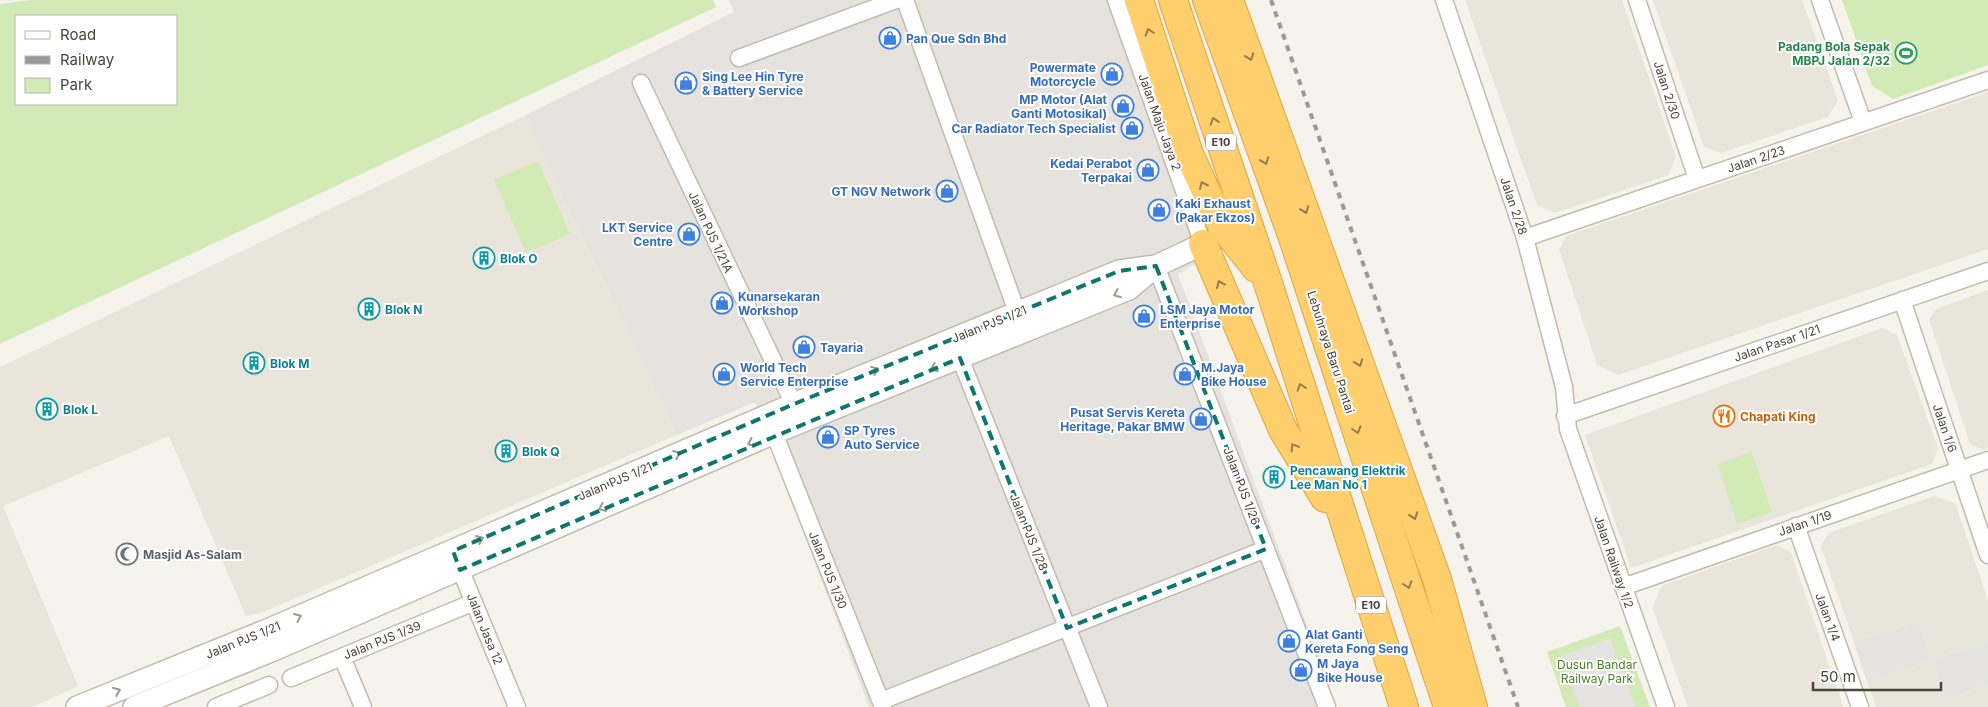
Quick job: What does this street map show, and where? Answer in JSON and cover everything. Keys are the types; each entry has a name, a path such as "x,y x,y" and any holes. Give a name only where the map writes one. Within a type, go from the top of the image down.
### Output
{"highway":[{"path":"1139,0 1188,154 1221,224 1268,283"},
{"name":"E10","path":"1173,0 1268,283 1404,707"},
{"name":"Lebuhraya Baru Pantai","path":"1207,0 1292,235 1448,707"},
{"path":"1229,0 1437,579 1473,707"},
{"path":"1203,244 1283,430 1347,534"}],"street":[{"path":"740,58 896,0"},
{"path":"905,0 1017,312"},
{"name":"Jalan Maju Jaya 2","path":"1116,0 1203,244"},
{"name":"Jalan 2/28","path":"1444,0 1525,238 1564,387 1565,416"},
{"name":"Jalan 2/30","path":"1637,0 1697,179"},
{"path":"1820,0 1863,122"},
{"name":"Jalan 2/23","path":"1525,238 1988,80"},
{"name":"Jalan PJS 1/21A","path":"641,83 798,413"},
{"name":"Jalan PJS 1/21","path":"77,707 276,627 456,560 774,433 798,413 960,358 1129,289 1156,266 1203,244"},
{"name":"Jalan PJS 1/21","path":"134,707 276,649 456,560 798,413 1017,312 1119,271 1156,266"},
{"name":"Jalan PJS 1/26","path":"1156,266 1327,707"},
{"name":"Jalan Pasar 1/21","path":"1565,416 1988,271"},
{"name":"Jalan 1/6","path":"1902,300 1988,555"},
{"name":"Jalan PJS 1/28","path":"960,358 1099,707"},
{"name":"Jalan Railway 1/2","path":"1565,416 1623,588 1666,707"},
{"name":"Jalan PJS 1/30","path":"774,433 882,704"},
{"name":"Jalan 1/19","path":"1623,588 1988,460"},
{"name":"Jalan 1/4","path":"1796,526 1860,707"},
{"path":"882,704 1266,549"},
{"name":"Jalan Jasa 12","path":"456,560 517,707"},
{"name":"Jalan PJS 1/39","path":"290,678 474,602"},
{"path":"342,657 363,707"},
{"path":"217,707 270,686"}],"highlighted area":[{"path":"1156,266 1266,549 1067,628 960,358 460,570 453,551 794,404 1119,271"}],"shaded area":[{"path":"729,0 1129,0 1215,253 1178,274 1337,707 869,707 755,402 677,435 524,116 734,12"},
{"path":"1465,0 1622,0 1676,156 1669,175 1555,213 1537,205"},
{"path":"1653,0 1802,0 1838,100 1828,117 1721,153 1704,147"},
{"path":"1988,92 1988,249 1618,375 1597,365 1559,249 1566,236"},
{"path":"524,116 677,435 261,613 246,616 169,436 3,506 78,686 32,707 0,707 0,367"},
{"path":"1988,290 1988,448 1983,450 1970,444 1929,320 1936,309"},
{"path":"1882,328 1897,335 1938,448 1932,464 1631,568 1585,435"},
{"path":"1934,496 1955,503 1988,600 1988,642 1932,660 1918,621 1854,642 1821,547 1828,533"},
{"path":"1777,545 1791,552 1843,707 1688,707 1653,609 1663,585"},
{"path":"1918,621 1932,660 1867,682 1854,642"},
{"path":"1610,638 1635,707 1579,707 1561,656"},
{"path":"1988,642 1988,684 1945,699 1932,660"},
{"path":"1932,660 1945,699 1988,684 1988,707 1876,707 1867,682"}],"green space":[{"path":"31,0 713,0 716,7 0,344 0,4"},
{"path":"1842,0 1988,0 1988,65 1893,99 1872,86"},
{"path":"538,161 570,234 526,253 494,180"},
{"path":"1752,452 1772,512 1737,524 1718,464"},
{"name":"Dusun Bandar Railway Park","path":"1620,626 1650,707 1566,707 1547,652"}],"railway":[{"path":"1271,0 1518,707"}],"place":[{"name":"Pan Que Sdn Bhd","path":"890,38"},
{"name":"Padang Bola Sepak MBPJ Jalan 2/32","path":"1906,53"},
{"name":"Powermate Motorcycle","path":"1112,74"},
{"name":"Sing Lee Hin Tyre & Battery Service","path":"686,83"},
{"name":"MP Motor (Alat Ganti Motosikal)","path":"1123,106"},
{"name":"Car Radiator Tech Specialist","path":"1132,128"},
{"name":"Kedai Perabot Terpakai","path":"1148,170"},
{"name":"GT NGV Network","path":"947,191"},
{"name":"Kaki Exhaust (Pakar Ekzos)","path":"1159,210"},
{"name":"LKT Service Centre","path":"689,234"},
{"name":"Blok O","path":"484,258"},
{"name":"Kunarsekaran Workshop","path":"722,303"},
{"name":"Blok N","path":"369,309"},
{"name":"LSM Jaya Motor Enterprise","path":"1144,316"},
{"name":"Tayaria","path":"804,347"},
{"name":"Blok M","path":"254,363"},
{"name":"World Tech Service Enterprise","path":"724,374"},
{"name":"M.Jaya Bike House","path":"1185,374"},
{"name":"Blok L","path":"47,409"},
{"name":"Chapati King","path":"1724,416"},
{"name":"Pusat Servis Kereta Heritage, Pakar BMW","path":"1201,419"},
{"name":"SP Tyres Auto Service","path":"828,437"},
{"name":"Blok Q","path":"506,451"},
{"name":"Pencawang Elektrik Lee Man No 1","path":"1274,477"},
{"name":"Masjid As-Salam","path":"127,554"},
{"name":"Alat Ganti Kereta Fong Seng","path":"1289,641"},
{"name":"M Jaya Bike House","path":"1301,670"}]}
